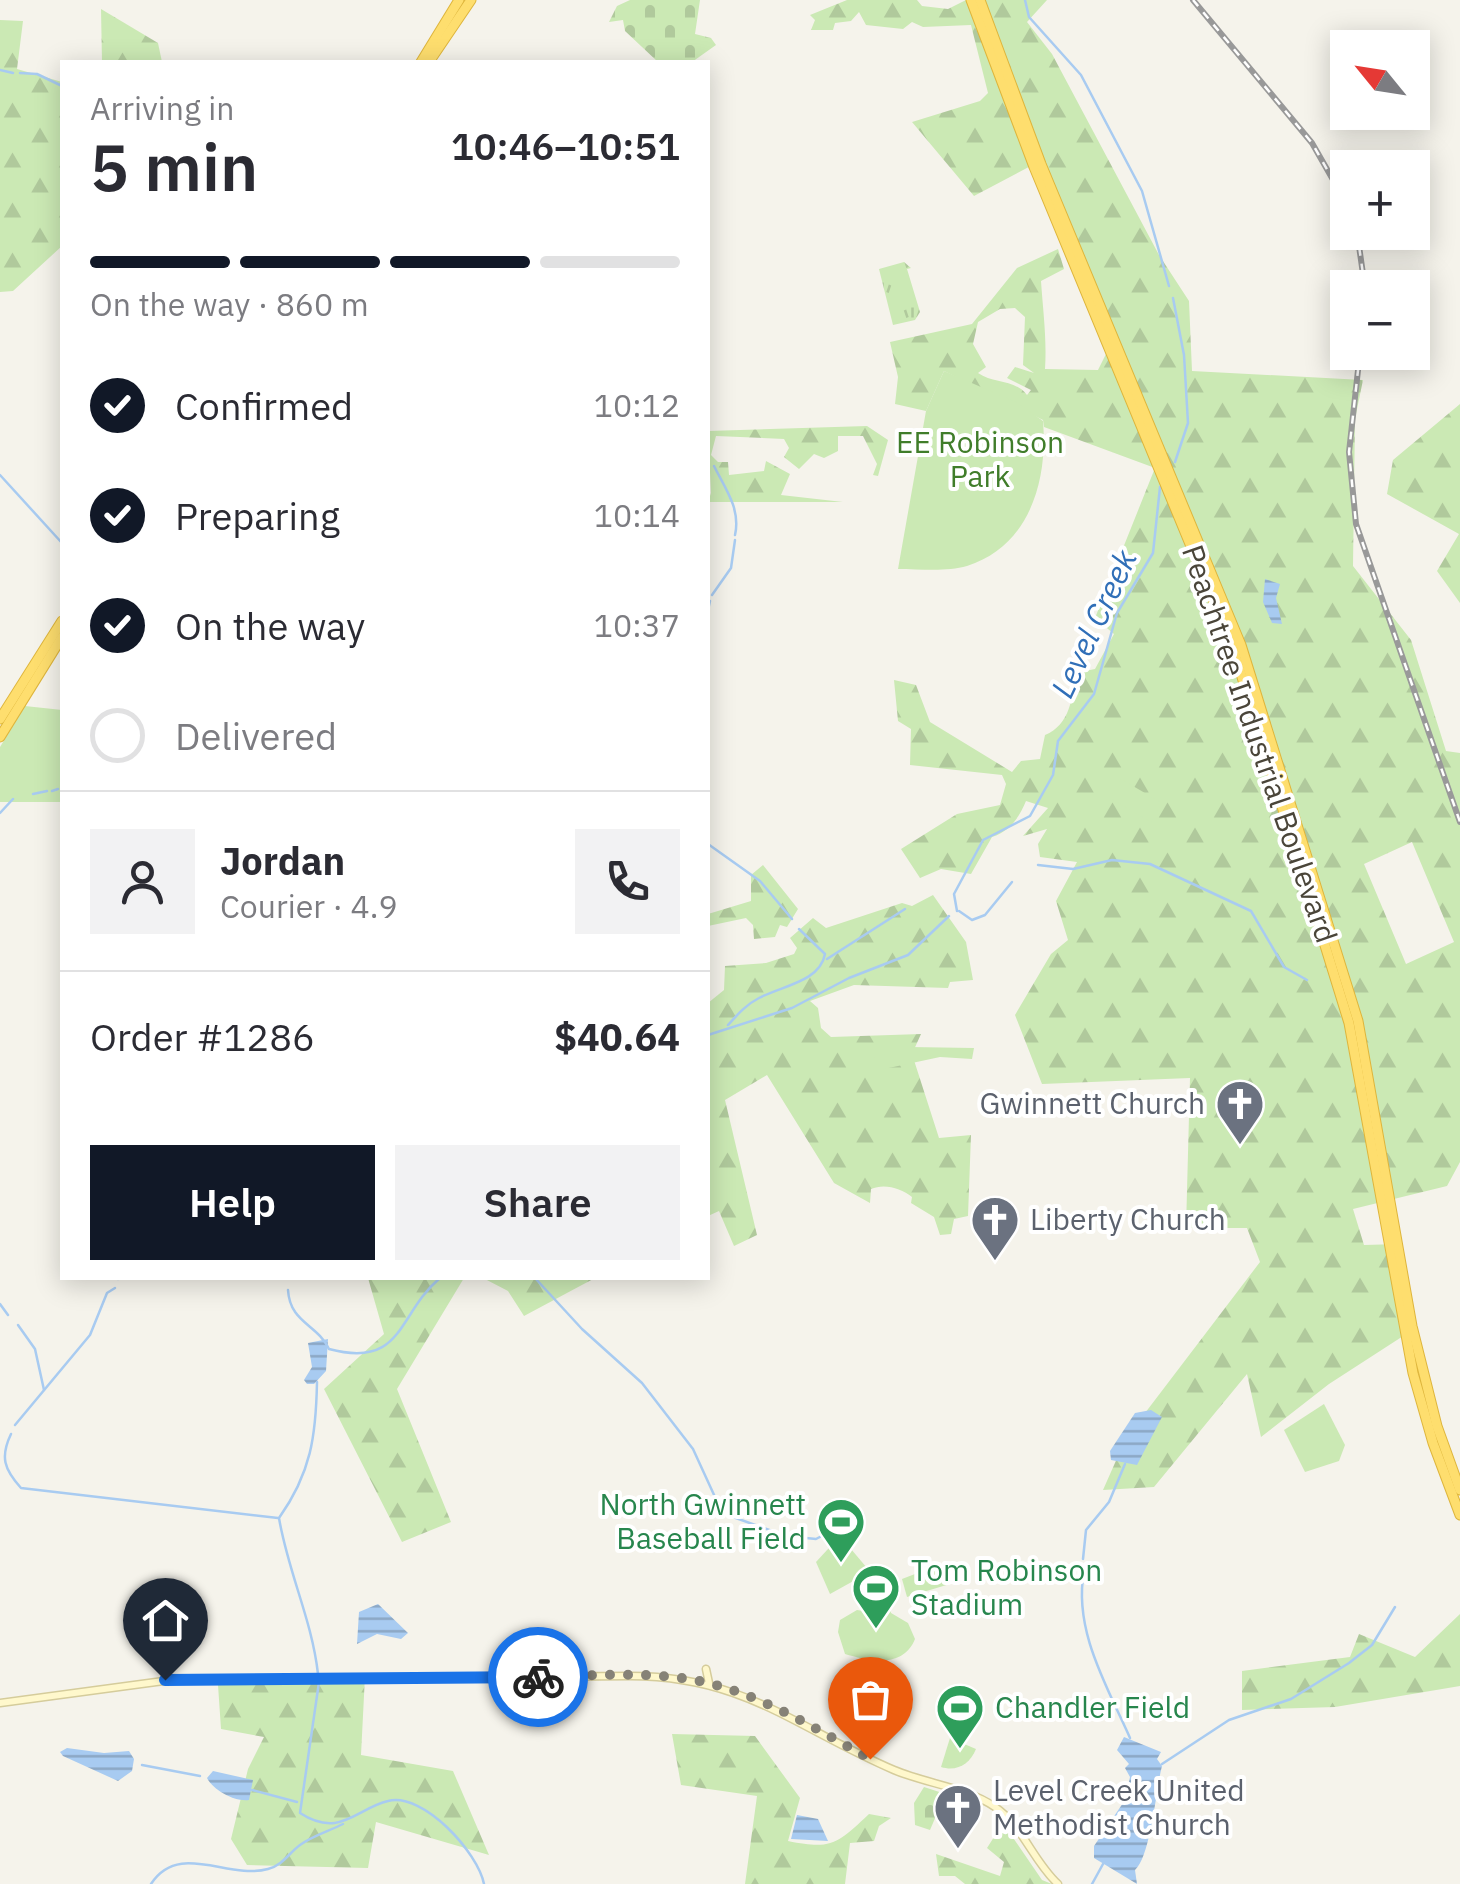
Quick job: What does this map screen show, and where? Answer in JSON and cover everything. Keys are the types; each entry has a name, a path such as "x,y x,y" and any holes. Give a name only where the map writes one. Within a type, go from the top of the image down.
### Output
{"highway":[{"path":"421,60 459,0"},
{"path":"430,60 471,0 480,11"},
{"name":"Peachtree Industrial Boulevard","path":"971,0 1034,168 1233,648 1349,1023 1405,1337 1428,1429 1460,1514"},
{"name":"Peachtree Industrial Boulevard","path":"980,0 1041,164 1241,645 1358,1021 1412,1326 1437,1426 1460,1490"},
{"path":"443,4 446,20"},
{"path":"0,720 60,624"},
{"path":"0,737 60,640"}],"main road":[{"path":"706,1669 710,1684"},
{"path":"0,1703 170,1680 658,1676 710,1684 759,1700 894,1770 989,1803 1014,1824 1058,1884"}],"green space":[{"path":"630,0 700,0 695,34 711,38 716,45 695,60 656,60 625,31 623,20 609,22 617,6"},
{"path":"847,0 917,0 922,6 948,9 966,0 1047,0 1027,22 1052,54 1159,255 1189,301 1192,371 1363,380 1355,419 1353,566 1411,640 1446,751 1460,753 1460,1162 1447,1186 1353,1209 1364,1245 1399,1244 1414,1329 1329,1384 1261,1437 1247,1374 1154,1487 1103,1490 1126,1438 1260,1262 1247,1228 1186,1228 1190,1078 1042,1084 1015,1015 1051,954 1068,940 1056,901 1077,862 1040,857 1038,844 1047,829 1023,836 1048,808 1026,801 1013,823 992,837 971,874 941,869 920,878 901,849 957,814 1000,805 1006,784 1002,775 910,765 911,729 898,721 894,680 916,685 930,722 1012,772 1021,761 1040,759 1045,735 1060,724 1069,709 1075,673 1095,669 1114,634 1095,618 1155,468 1044,427 1043,420 944,371 926,411 895,404 898,377 890,342 972,324 1017,268 1058,249 1064,269 1041,281 1045,369 1098,370 1106,354 1099,338 1115,330 1042,160 974,196 912,122 980,101 988,93 971,25 923,27 912,22 903,29 866,25 859,12 851,21 835,23 833,30 811,30 815,20 810,15","holes":["1015,308 1025,317 1023,365 1034,373 1015,367 1007,378 1031,390 1027,395 1017,386 978,373 986,367 973,344 978,322 1000,309","1412,842 1454,942 1406,964 1364,864"]},
{"path":"101,9 158,43 162,60 102,60"},
{"path":"0,20 23,21 17,69 60,81 60,248 13,291 0,292"},
{"path":"904,262 911,268 907,269 920,312 915,320 893,325 879,269"},
{"name":"EE Robinson Park","path":"944,371 1018,403 1043,421 1038,488 1020,527 989,556 959,568 898,569 926,411"},
{"path":"1460,404 1460,603 1437,571 1459,534 1387,494 1393,460"},
{"path":"867,426 888,440 878,476 873,475 877,464 863,436 838,436 838,451 824,458 814,454 799,469 784,457 789,448 784,439 716,436 711,455 718,462 728,462 729,475 764,471 766,461 790,474 781,495 843,502 710,502 710,431"},
{"path":"25,706 60,710 60,802 0,802 0,747"},
{"path":"1121,779 1162,803 1151,822 1110,798"},
{"path":"763,865 798,909 787,927 780,925 775,937 754,939 753,925 746,918 710,926 710,913 751,901 751,875"},
{"path":"933,895 966,942 973,980 950,982 948,988 854,985 810,1001 818,1008 821,1028 831,1037 921,1034 912,1054 939,1138 971,1135 968,1216 954,1219 951,1234 940,1235 934,1217 911,1203 912,1197 903,1191 876,1187 871,1189 870,1203 834,1183 767,1075 725,1100 757,1235 734,1246 719,1211 710,1215 710,1001 724,990 725,966 766,963 794,954 797,948 790,938 813,918 826,928 902,903 912,906"},
{"path":"897,1039 906,1040 910,1047 974,1048 972,1059 940,1057 884,1069 873,1061"},
{"path":"369,1280 463,1280 397,1389 451,1522 402,1542 324,1389 384,1334"},
{"path":"487,1280 591,1280 524,1316 508,1291"},
{"path":"1324,1404 1345,1445 1339,1461 1305,1472 1284,1430"},
{"name":"North Gwinnett Baseball Field","path":"840,1536 867,1568 866,1574 830,1594 816,1562"},
{"path":"946,1562 953,1583 907,1597 902,1579"},
{"name":"Tom Robinson Stadium","path":"877,1601 889,1605 891,1613 908,1623 915,1639 910,1649 884,1660 845,1654 838,1632 840,1620 857,1610 870,1612"},
{"path":"1460,1614 1460,1686 1335,1707 1242,1710 1242,1671 1350,1657 1359,1634 1415,1657"},
{"path":"365,1676 361,1755 453,1771 489,1855 376,1822 368,1868 247,1865 231,1839 248,1769 264,1737 221,1729 218,1685 247,1684 249,1677"},
{"path":"672,1734 755,1736 800,1798 788,1841 825,1844 841,1838 869,1814 891,1818 879,1826 874,1841 850,1843 845,1884 745,1884 757,1796 681,1785"},
{"name":"Chandler Field","path":"950,1738 976,1749 967,1763 941,1767"},
{"path":"924,1787 967,1801 971,1809 964,1818 969,1825 962,1834 936,1816 930,1830 915,1825 914,1803"},
{"path":"1003,1823 1042,1880 1052,1884 965,1884 955,1876 939,1876 936,1854 1000,1876 1004,1862 987,1848"}],"water":[{"path":"1265,579 1280,584 1276,598 1282,624 1272,623 1263,602"},
{"path":"328,1339 326,1371 314,1384 307,1384 304,1380 312,1367 308,1343"},
{"path":"1151,1410 1162,1417 1137,1465 1111,1460 1110,1451 1135,1413"},
{"path":"378,1604 408,1633 401,1639 377,1634 357,1644 359,1612"},
{"path":"1124,1737 1161,1752 1149,1837 1135,1870 1137,1884 1094,1858 1094,1846 1125,1800 1130,1777 1125,1768 1129,1764 1117,1750"},
{"path":"67,1748 104,1753 129,1751 134,1759 132,1771 118,1781 63,1756 60,1752"},
{"path":"213,1771 253,1780 249,1800 231,1797 215,1787 207,1778"},
{"path":"797,1815 818,1819 828,1841 791,1839"}],"waterway":[{"name":"Level Creek","path":"1025,0 1029,17 1081,75 1142,191 1169,286"},
{"path":"0,70 13,73"},
{"path":"20,73 37,74 60,85"},
{"name":"Level Creek","path":"1173,298 1184,355 1188,423 1175,462"},
{"path":"714,466 734,508 735,535"},
{"path":"0,475 60,541"},
{"name":"Level Creek","path":"957,911 954,894 983,840 1030,816 1053,775 1058,741 1094,694 1117,613 1153,553 1160,487"},
{"path":"712,595 731,568 735,540"},
{"path":"52,791 58,789"},
{"path":"33,794 47,791"},
{"path":"0,813 13,799"},
{"path":"710,845 760,881 792,919"},
{"path":"1038,865 1073,869 1112,860 1150,864 1251,911 1284,967 1307,980"},
{"path":"959,911 972,920 985,915 1012,882"},
{"path":"827,959 905,909"},
{"name":"Level Creek","path":"710,1034 792,1008 849,978 908,955 949,916"},
{"path":"728,1025 755,1000 808,977 822,963 825,954 799,929"},
{"name":"Level Creek","path":"288,1290 294,1310 329,1349 354,1353 386,1345 438,1280"},
{"path":"537,1280 582,1329 642,1383 693,1449 715,1497 733,1517 786,1536 816,1539 863,1514"},
{"path":"15,1425 90,1335 107,1293 115,1288"},
{"path":"0,1304 8,1315"},
{"path":"18,1325 35,1349 44,1390"},
{"name":"Level Creek","path":"317,1382 310,1453 279,1518 318,1674"},
{"path":"11,1434 6,1462 21,1488 278,1518"},
{"path":"1083,1559 1086,1530 1109,1502 1125,1464"},
{"path":"1084,1571 1083,1615 1088,1636 1102,1678 1130,1738"},
{"path":"1162,1764 1229,1720 1291,1699 1349,1663 1372,1645 1395,1607"},
{"name":"Level Creek","path":"319,1682 300,1813 326,1823 347,1819 388,1801 417,1806 433,1815 460,1842 484,1884"},
{"path":"142,1765 200,1776"},
{"path":"252,1790 297,1802"},
{"path":"151,1884 162,1871 190,1863 236,1870 268,1869 305,1842 343,1824"},
{"path":"1092,1884 1103,1864"}],"railway":[{"path":"1193,0 1312,143 1330,174"},
{"path":"1360,250 1362,270"},
{"path":"1358,370 1349,452 1356,524 1460,822"}],"way so far":[{"path":"538,1677 658,1676 710,1684 759,1700 870,1759"}],"place":[{"name":"Gwinnett Church","path":"1240,1146"},
{"name":"Liberty Church","path":"995,1262"},
{"name":"North Gwinnett Baseball Field","path":"841,1564"},
{"name":"Tom Robinson Stadium","path":"876,1630"},
{"name":"Chandler Field","path":"960,1750"},
{"name":"Level Creek United Methodist Church","path":"958,1850"}],"route":[{"path":"165,1680 538,1677"}]}
